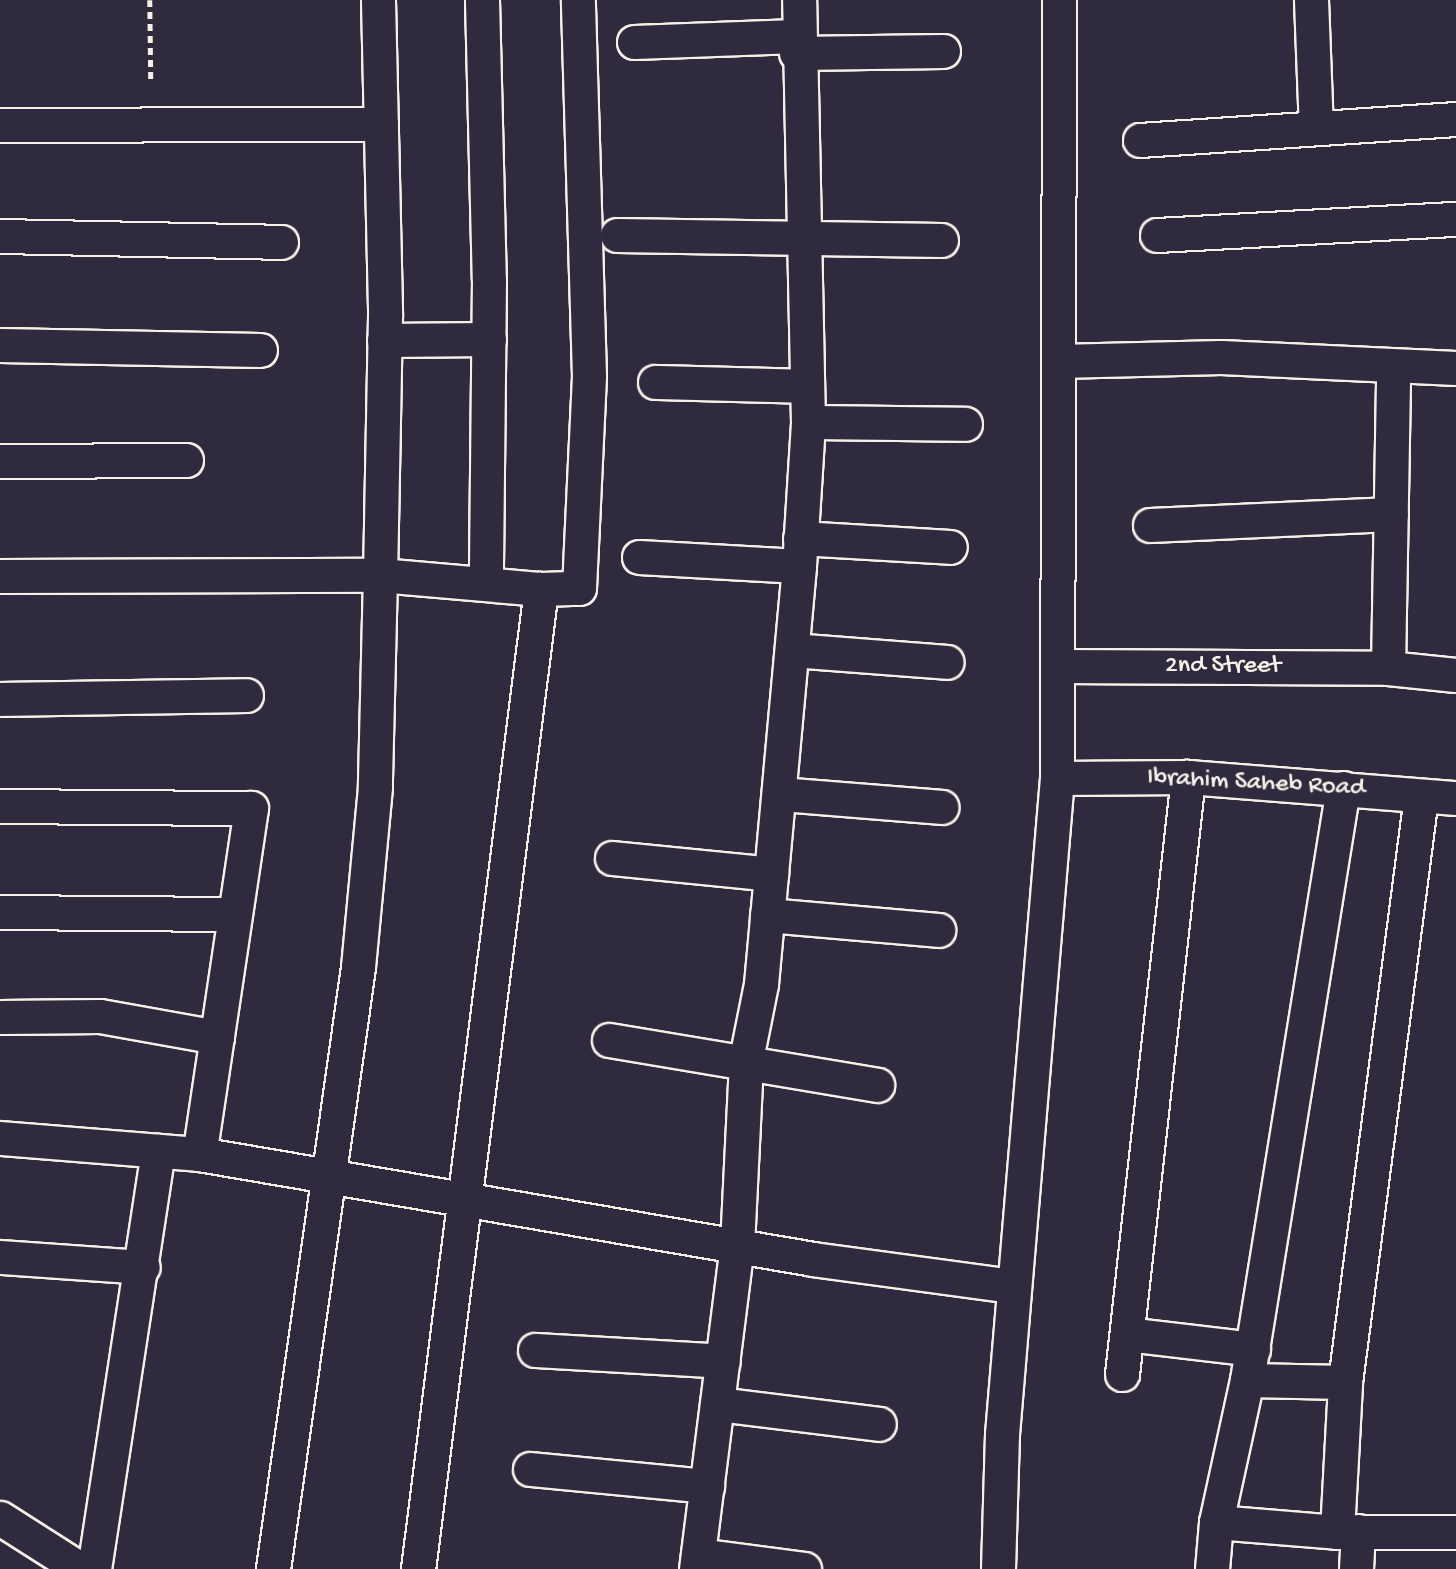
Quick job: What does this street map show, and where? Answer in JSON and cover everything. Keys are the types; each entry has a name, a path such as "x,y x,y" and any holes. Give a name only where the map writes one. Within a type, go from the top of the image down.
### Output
{"street":[{"path":"274,1569 324,1172 358,967 375,787 384,340 378,0"},
{"path":"482,0 489,339 486,583"},
{"path":"0,576 380,575 541,589 579,588 589,376 578,0"},
{"path":"799,0 796,45 800,239 804,386 808,422 780,794 767,915 746,1059 737,1245 697,1562 803,1569"},
{"path":"998,1569 1013,1286 1057,778 1059,0"},
{"path":"1311,0 1316,128"},
{"path":"634,42 943,51"},
{"path":"1140,140 1456,118"},
{"path":"0,125 381,124"},
{"path":"1157,235 1456,219"},
{"path":"617,234 941,240"},
{"path":"0,236 281,242"},
{"path":"384,340 489,339"},
{"path":"0,345 260,350"},
{"path":"1058,362 1221,357 1393,368 1456,368"},
{"path":"1388,668 1393,368"},
{"path":"655,382 804,386"},
{"path":"808,422 965,424"},
{"path":"0,461 186,460"},
{"path":"1150,525 1391,514"},
{"path":"639,557 950,547"},
{"path":"418,1569 541,589"},
{"path":"792,650 947,662"},
{"name":"2nd Street","path":"1058,666 1388,668 1456,676"},
{"path":"0,699 246,695"},
{"path":"1122,1374 1188,776"},
{"name":"Ibrahim Saheb Road","path":"1057,778 1188,776 1456,798"},
{"path":"1212,1569 1216,1522 1250,1365 1343,788"},
{"path":"780,794 941,807"},
{"path":"1356,1569 1348,1532 1345,1382 1421,796"},
{"path":"0,806 251,808 233,914 200,1154"},
{"path":"612,859 771,874"},
{"path":"0,912 233,914"},
{"path":"767,915 937,930"},
{"path":"0,1017 100,1016 217,1037"},
{"path":"609,1040 746,1059 877,1085"},
{"path":"0,1138 200,1154 324,1172 737,1245 1013,1286"},
{"path":"94,1569 143,1267 158,1151"},
{"path":"0,1257 143,1267"},
{"path":"1127,1334 1250,1365 1345,1382"},
{"path":"535,1350 723,1361"},
{"path":"717,1404 879,1424"},
{"path":"530,1469 707,1486"},
{"path":"0,1518 80,1569"},
{"path":"1216,1522 1348,1532 1456,1532"}],"path":[{"path":"150,0 151,83"}]}
